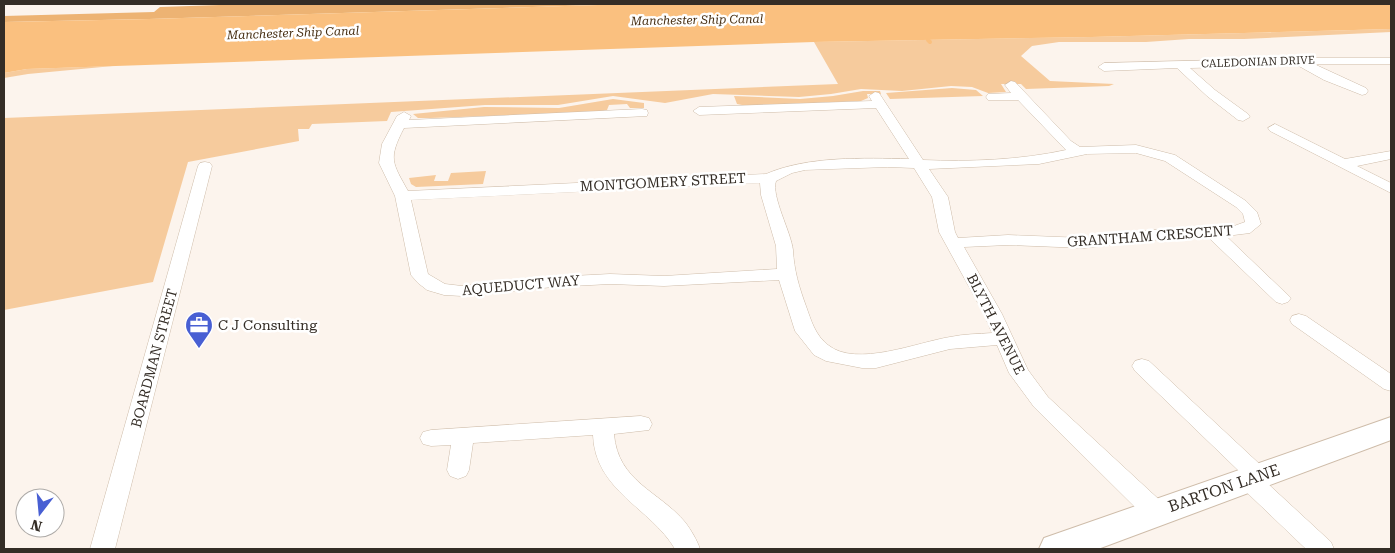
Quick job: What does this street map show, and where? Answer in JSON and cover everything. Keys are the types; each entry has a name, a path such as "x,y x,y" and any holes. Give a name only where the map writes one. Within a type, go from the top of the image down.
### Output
{"main road":[{"name":"BARTON LANE","path":"1057,549 1391,428"}],"street":[{"name":"CALEDONIAN DRIVE","path":"1104,67 1122,63 1180,65 1299,60 1391,61"},
{"path":"1299,60 1333,84 1362,91"},
{"path":"1180,65 1226,104 1245,110"},
{"path":"1011,86 1066,144 1076,152"},
{"path":"992,97 1021,96"},
{"name":"BLYTH AVENUE","path":"699,110 726,104 878,100 940,197 944,210 944,225 980,288 1005,338 1019,373 1041,402 1156,512"},
{"name":"AQUEDUCT WAY","path":"642,113 618,110 402,120 390,144 386,163 403,196 420,274 426,282 448,291 478,290 524,283 593,279 664,281 786,274"},
{"path":"1275,128 1391,189"},
{"path":"1285,145 1302,143"},
{"name":"GRANTHAM CRESCENT","path":"920,164 946,165 1021,161 1053,158 1076,152 1118,149 1136,150 1160,154 1180,164 1241,204 1250,212 1253,218 1253,224 1244,230 1151,235 1084,243 1008,240 953,243"},
{"path":"1343,164 1391,155"},
{"name":"MONTGOMERY STREET","path":"403,196 769,178 787,170 805,166 888,163 920,164"},
{"name":"BOARDMAN STREET","path":"102,549 205,166"},
{"path":"769,178 769,194 784,246 786,274 805,331 821,350 848,360 876,360 950,343 1005,338"},
{"path":"1212,232 1282,298"},
{"path":"1299,320 1391,384"},
{"path":"1142,366 1322,549"},
{"path":"431,438 641,424"},
{"path":"603,427 604,444 612,466 626,485 676,528 688,549"},
{"path":"458,470 463,436"}],"shaded area":[{"path":"249,4 630,4 4,22 4,16 154,12 160,7"},
{"path":"1391,29 1391,32 1244,39 1059,42 1032,46 1021,56 1050,81 1114,84 1109,86 1026,89 1021,84 1001,84 1006,92 988,93 972,87 951,86 902,91 861,89 799,97 713,94 665,103 613,96 558,105 485,105 391,112 387,121 312,124 309,129 298,129 299,141 188,162 153,282 4,310 4,118 838,84 814,42"},
{"path":"113,66 4,78 4,73 27,69"},
{"path":"952,88 976,90 983,96 890,99 886,93"},
{"path":"863,91 880,91 881,94 867,94 868,98 861,101 747,106 737,104 734,96 800,99"},
{"path":"613,99 644,103 644,108 630,108 627,104 609,105 607,110 600,112 430,118 418,118 413,114 484,107 559,108"},
{"path":"486,171 483,184 416,187 411,184 409,178 436,175 434,181 448,181 451,173"}],"water":[{"name":"Manchester Ship Canal","path":"630,4 1391,4 1391,29 814,42 27,69 4,73 4,22"}],"place":[{"name":"C J Consulting","path":"199,349"}]}
